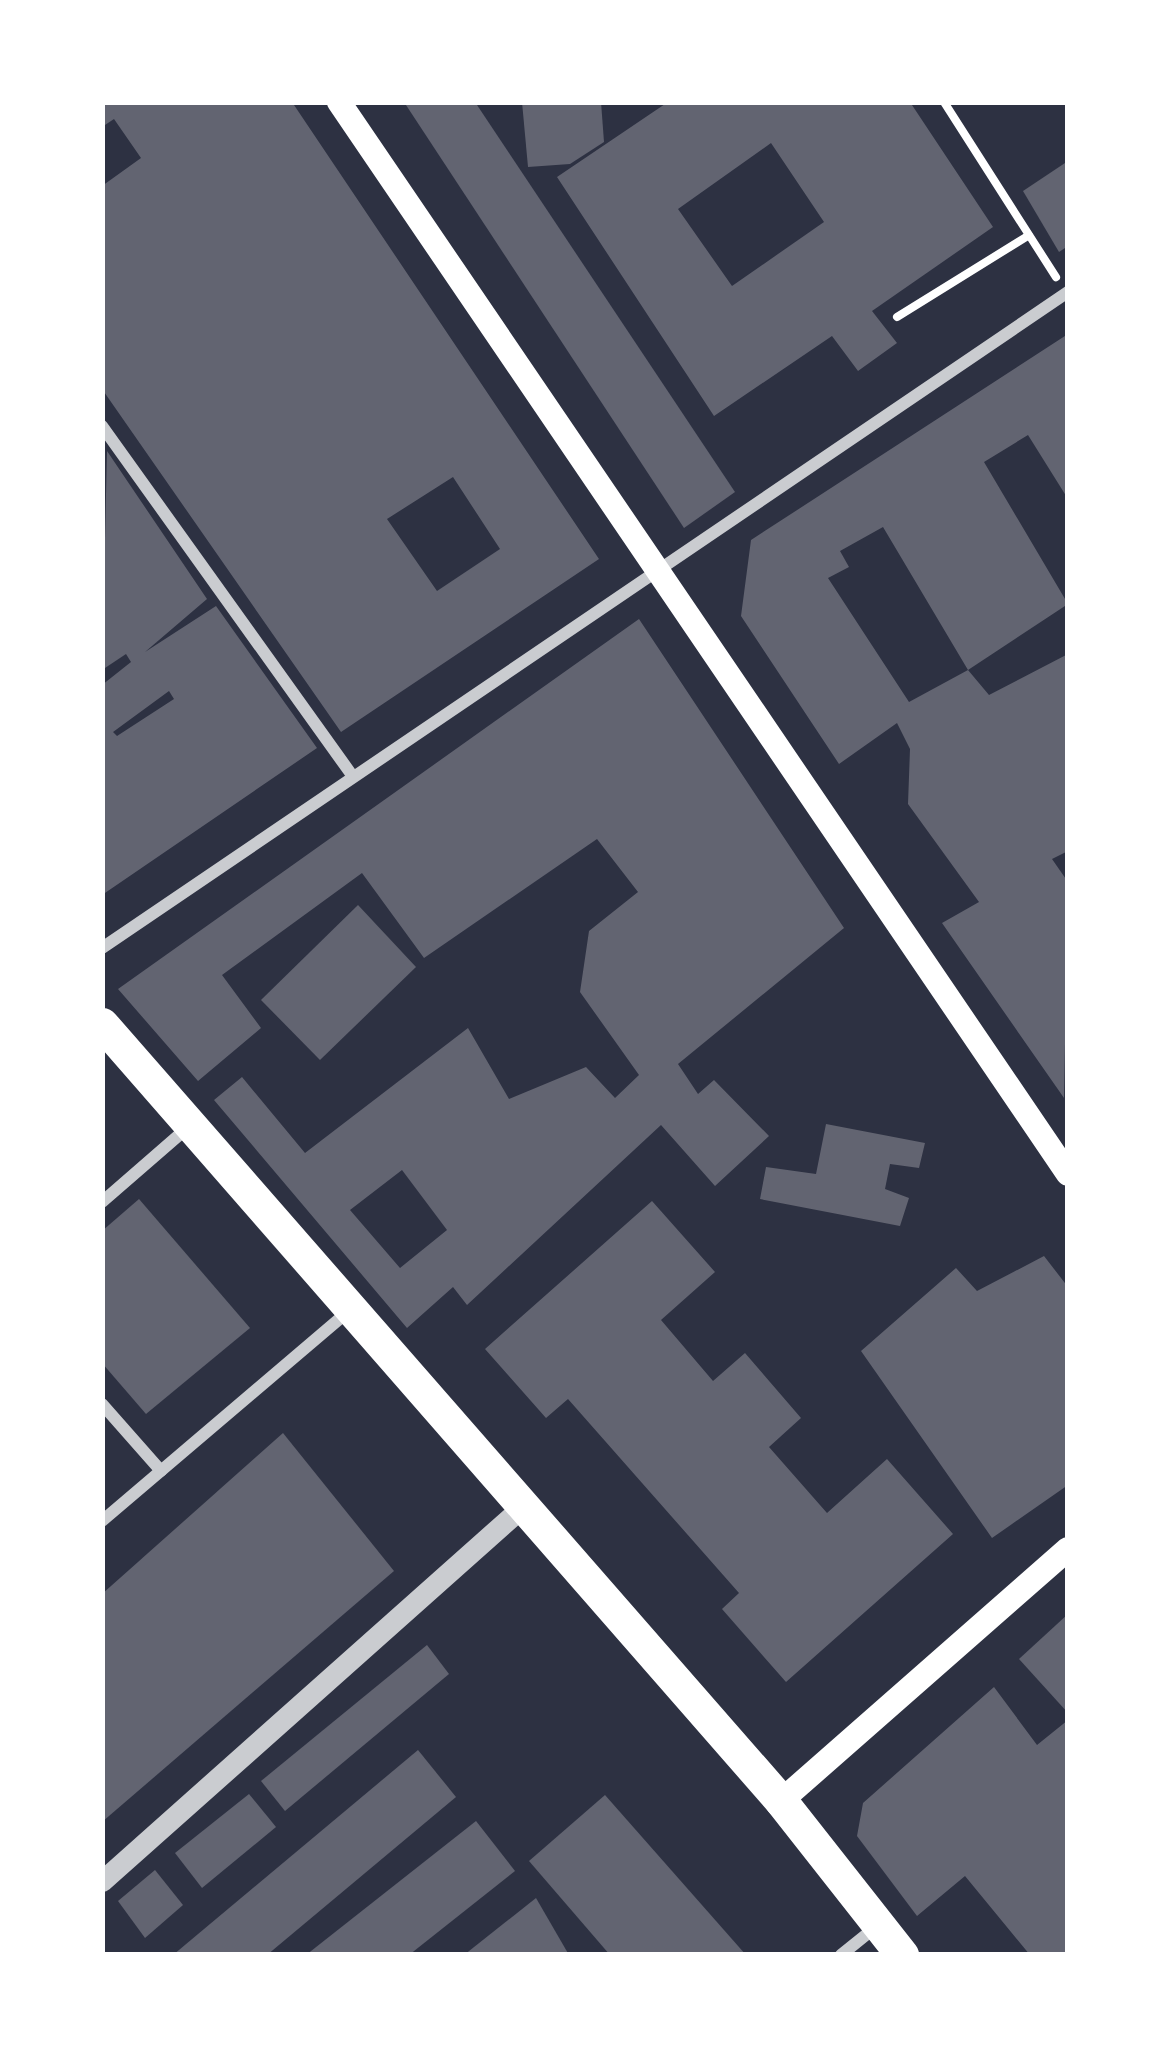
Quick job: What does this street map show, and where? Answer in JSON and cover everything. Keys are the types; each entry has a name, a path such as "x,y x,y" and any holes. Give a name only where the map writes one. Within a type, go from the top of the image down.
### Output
{"highway":[{"path":"102,1024 187,1128 781,1801 902,1955"}],"main road":[{"path":"339,102 1068,1174"},
{"path":"781,1801 1068,1550"}],"street":[{"path":"102,948 350,772 1068,292"},
{"path":"102,426 350,772"},
{"path":"102,1202 187,1128"},
{"path":"102,1521 351,1309"},
{"path":"102,1404 160,1471"},
{"path":"102,1881 521,1507"},
{"path":"841,1955 878,1925"}],"path":[{"path":"944,102 1068,292"},
{"path":"897,317 1029,235"}],"building":[{"path":"102,102 292,102 599,559 341,732 102,389 102,186 141,158 114,119 102,127","holes":["453,477 500,549 437,591 387,519"]},
{"path":"404,102 475,102 735,492 684,528"},
{"path":"522,102 601,102 604,142 570,164 528,167"},
{"path":"668,102 910,102 993,227 872,311 897,343 858,371 832,336 714,416 557,177","holes":["771,143 824,222 732,286 678,209"]},
{"path":"1068,161 1068,246 1059,252 1023,191"},
{"path":"1068,334 1068,499 1028,435 984,462 1068,604 968,670 989,695 1068,654 1068,851 1052,859 1068,882 1064,1098 942,923 979,902 908,804 910,749 897,723 839,764 741,616 751,540","holes":["883,527 968,670 909,702 828,578 849,567 840,551"]},
{"path":"107,451 207,599 145,652 216,606 317,748 102,895 102,685 131,662 126,654 102,670","holes":["169,691 174,699 117,736 113,732"]},
{"path":"639,619 844,928 678,1064 698,1094 714,1080 769,1136 715,1186 661,1125 467,1305 453,1287 407,1328 214,1100 242,1077 305,1153 468,1028 509,1099 586,1067 615,1098 639,1075 580,992 589,931 638,892 597,839 424,958 362,873 222,975 261,1028 198,1081 118,989","holes":["402,1170 447,1230 400,1268 350,1210"]},
{"path":"358,905 416,967 320,1060 261,1000"},
{"path":"826,1124 925,1143 919,1168 890,1164 885,1189 909,1198 900,1226 760,1199 766,1167 816,1174"},
{"path":"139,1199 250,1328 146,1414 102,1363 102,1231"},
{"path":"652,1201 715,1272 661,1320 713,1381 745,1353 801,1418 769,1447 827,1513 887,1459 953,1534 786,1682 722,1609 739,1593 568,1399 546,1418 485,1349"},
{"path":"1044,1256 1068,1287 1068,1485 992,1538 861,1351 956,1268 977,1291"},
{"path":"283,1433 394,1571 102,1822 102,1594"},
{"path":"1068,1614 1068,1713 1019,1659"},
{"path":"427,1645 449,1674 285,1811 261,1781"},
{"path":"994,1687 1037,1745 1068,1720 1068,1955 1030,1955 965,1876 917,1916 857,1836 863,1803"},
{"path":"418,1750 456,1797 267,1955 173,1955"},
{"path":"249,1794 276,1827 202,1888 175,1853"},
{"path":"605,1795 746,1955 610,1955 529,1861"},
{"path":"476,1821 515,1871 409,1955 306,1955"},
{"path":"155,1870 183,1905 145,1938 118,1901"},
{"path":"536,1898 569,1955 464,1955"}]}
